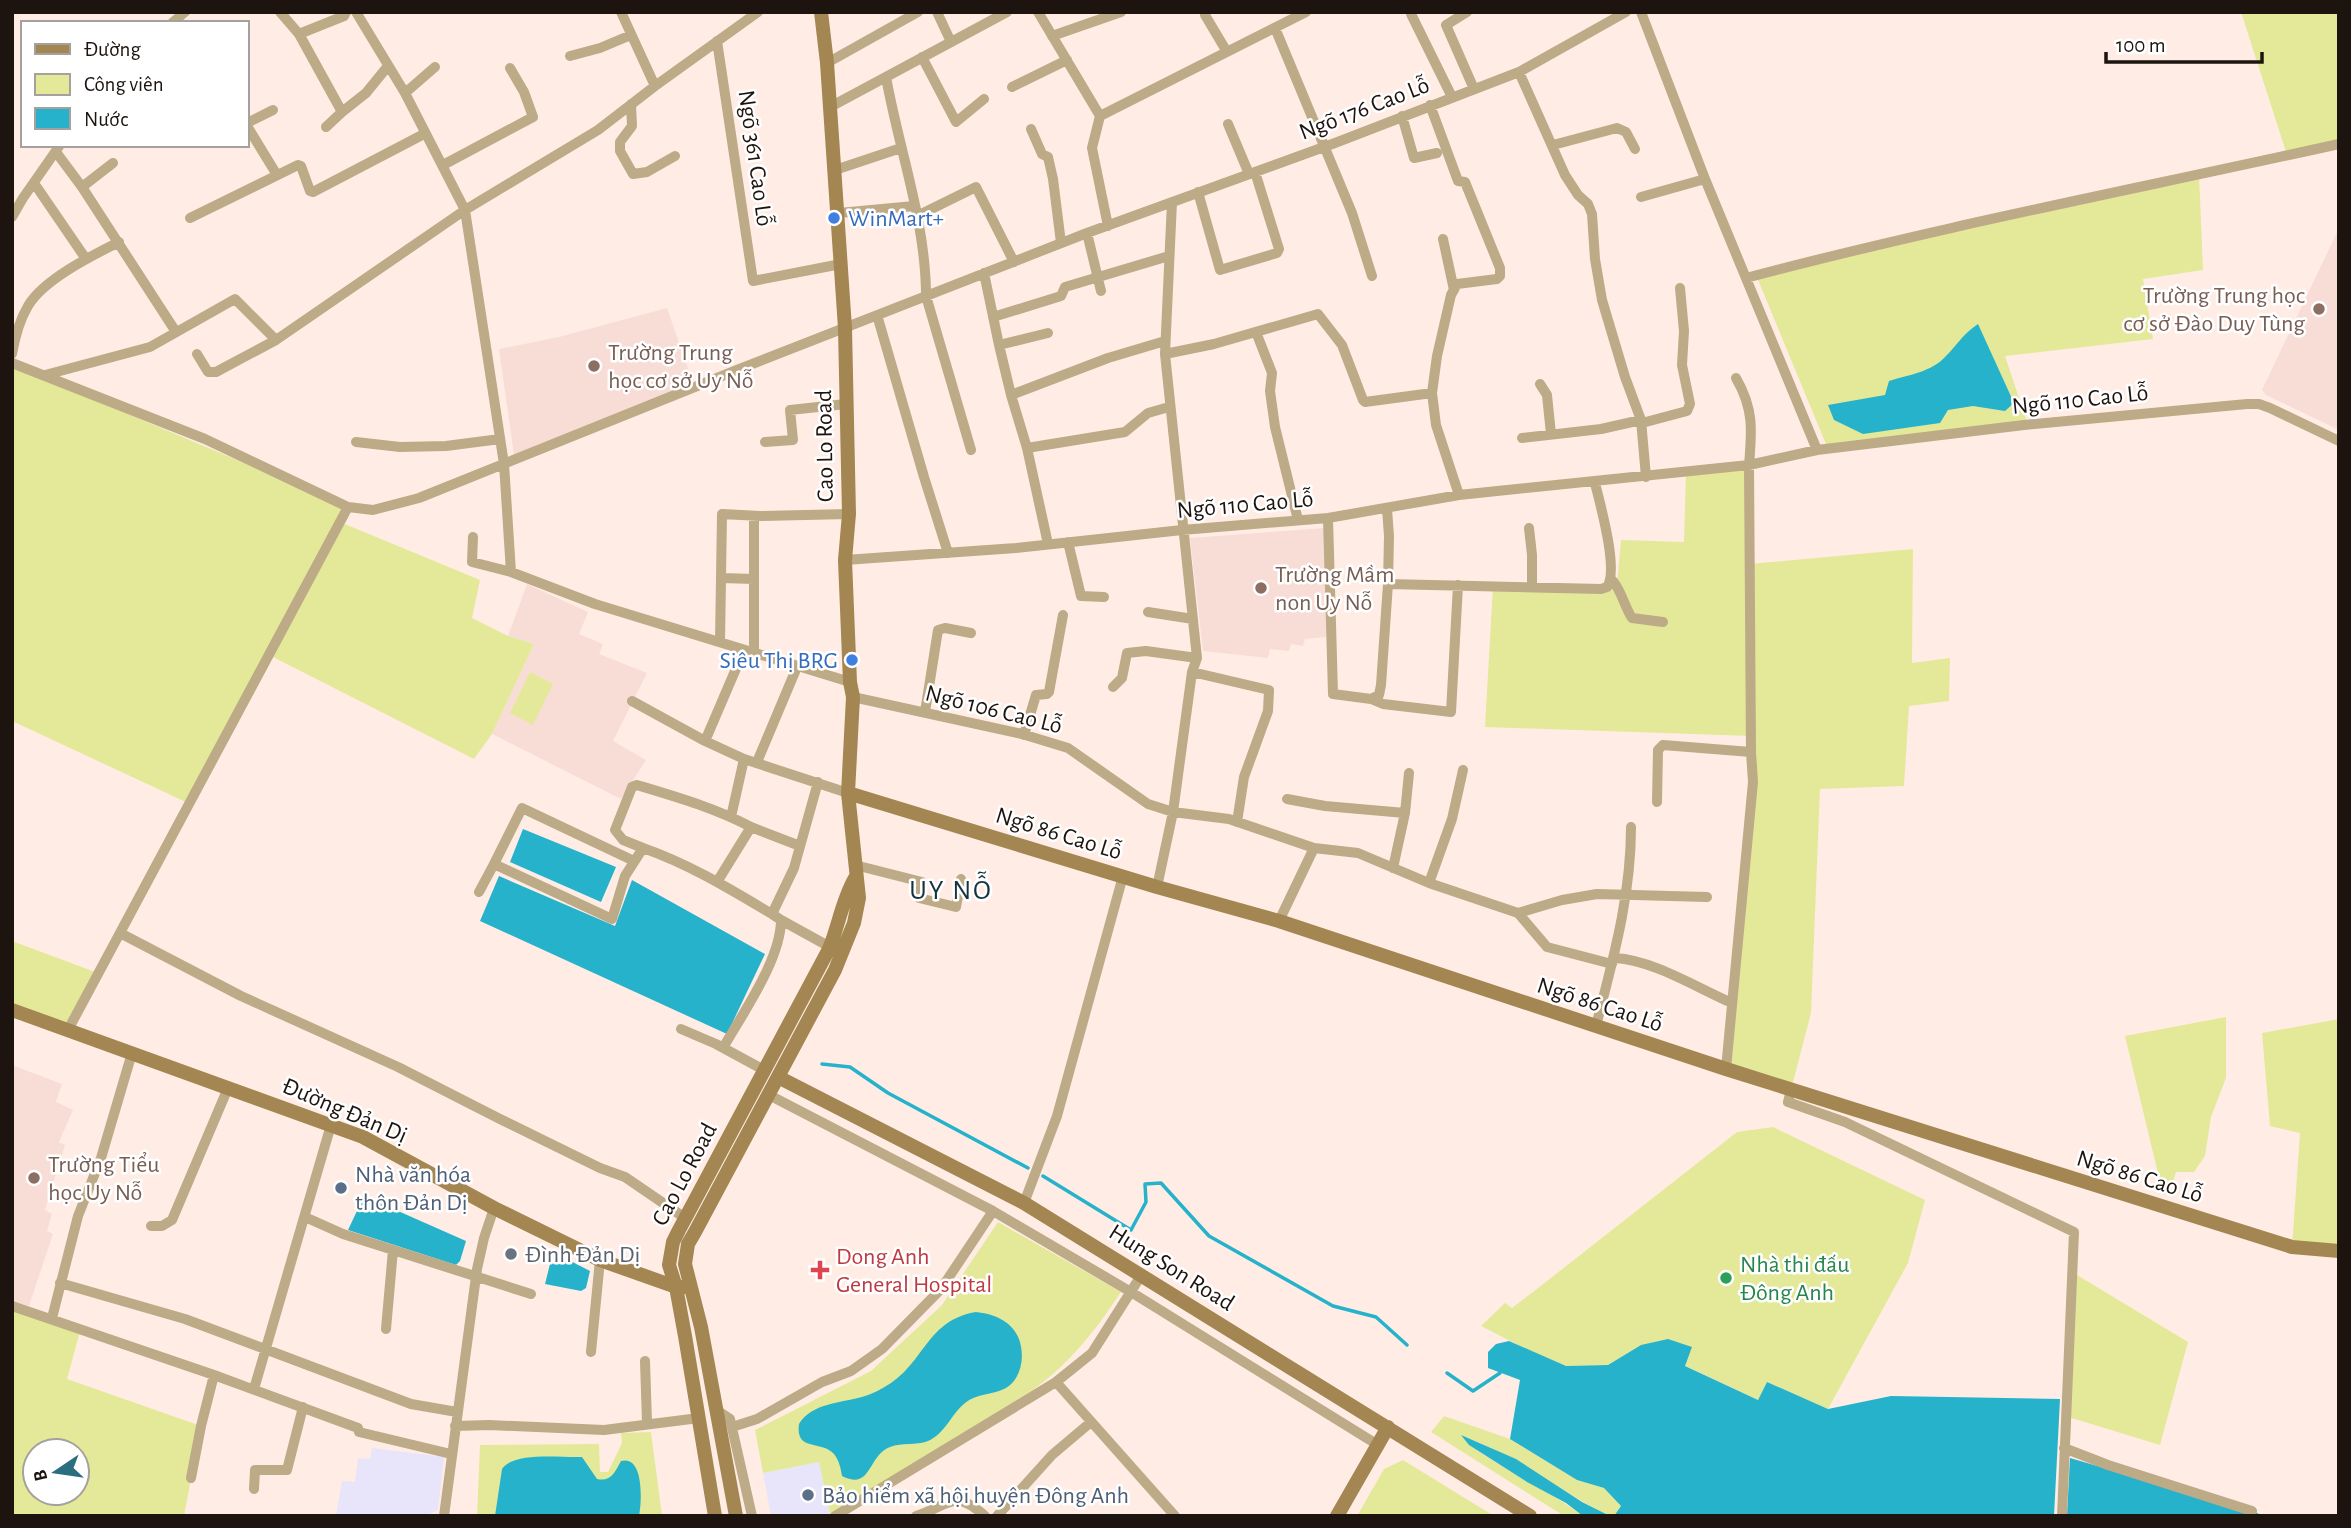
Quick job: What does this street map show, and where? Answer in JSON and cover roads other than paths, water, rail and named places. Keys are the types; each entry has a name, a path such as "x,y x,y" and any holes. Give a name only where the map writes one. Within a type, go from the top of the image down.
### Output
{"street":[{"path":"280,12 299,34 342,112"},
{"path":"299,34 344,16 346,12"},
{"path":"356,12 405,93 465,210 504,464 511,572"},
{"path":"621,12 655,86"},
{"path":"197,354 208,372 216,372 276,341 465,210 598,130 758,12"},
{"name":"Cao Lo Road","path":"715,1516 699,1418 683,1287 688,1244 846,946 859,898 848,793 853,697 850,682 845,560 849,514 845,328 839,213 821,12"},
{"path":"827,63 918,12"},
{"path":"937,12 951,42"},
{"path":"830,107 1007,12"},
{"path":"1038,12 1100,116 1092,148 1108,226"},
{"path":"1052,36 1121,12"},
{"path":"1206,12 1205,15 1227,52"},
{"path":"1100,116 1306,12"},
{"path":"1467,12 1446,24 1474,89"},
{"name":"Ngõ 176 Cao Lỗ","path":"348,507 373,510 419,498 1061,243 1519,72 1626,12"},
{"path":"1641,12 1705,179 1817,450"},
{"path":"1411,14 1452,97"},
{"path":"1275,28 1352,213 1372,276"},
{"path":"570,56 600,48 631,35"},
{"name":"Ngõ 361 Cao Lỗ","path":"718,41 753,281 841,264"},
{"path":"922,57 956,122 984,99"},
{"path":"1013,87 1067,60"},
{"path":"326,127 366,93 388,65"},
{"path":"405,93 435,67"},
{"path":"443,164 533,117 524,92 510,68"},
{"path":"1519,72 1565,175 1578,195 1588,204 1592,214 1595,259 1602,300 1625,377 1642,421 1646,477"},
{"path":"886,77 916,211 926,276 926,296 971,450"},
{"path":"631,104 632,126 620,142 620,151 633,174 648,172 675,156"},
{"path":"1430,105 1458,181 1465,182 1500,268 1500,276 1497,279 1457,284 1437,356 1432,393 1436,425 1459,495"},
{"path":"248,123 273,110"},
{"path":"1402,116 1414,158 1437,153"},
{"path":"1198,192 1220,270 1277,253 1279,249 1252,173 1228,124"},
{"path":"248,126 277,174"},
{"path":"1553,145 1617,128 1626,132 1635,149"},
{"path":"1031,129 1042,154 1048,157 1061,243"},
{"path":"190,218 300,165 310,191 313,192 424,134"},
{"path":"1746,278 1829,256 2138,186 2339,144"},
{"path":"12,217 58,148 176,332"},
{"path":"835,170 901,148"},
{"path":"82,187 113,163"},
{"path":"1641,197 1705,179"},
{"path":"34,183 86,259"},
{"path":"839,213 916,211 975,187 1014,262"},
{"path":"1157,887 1173,813 1192,672 1197,658 1165,354 1172,202"},
{"path":"1087,233 1101,291"},
{"path":"1443,239 1454,289"},
{"path":"12,354 16,332 29,304 51,281 119,242"},
{"path":"993,317 1061,296 1065,286 1169,256"},
{"path":"984,273 1048,544"},
{"path":"1522,438 1601,429 1687,411 1690,404 1682,365 1684,331 1680,288"},
{"path":"44,375 150,347 235,299 246,307 276,341"},
{"path":"1165,354 1214,344 1318,314 1342,345 1363,400 1432,393"},
{"path":"877,315 948,553"},
{"path":"999,345 1048,332"},
{"path":"1256,332 1272,373 1270,391 1275,427 1298,520"},
{"path":"1011,395 1108,358 1165,341"},
{"path":"12,363 205,439 348,507 68,1030"},
{"path":"1726,1069 1752,791 1749,465 1753,422 1745,393 1736,378"},
{"path":"1540,384 1547,395 1551,434"},
{"path":"765,442 793,440 790,410 846,404"},
{"name":"Ngõ 110 Cao Lỗ","path":"845,560 1328,518 1459,495 1749,465 1817,450 2024,425 2247,404 2270,408 2339,441"},
{"path":"1027,448 1125,432 1148,413 1169,407"},
{"path":"356,442 400,447 435,447 500,439"},
{"path":"1388,584 1607,587 1612,580 1607,535 1595,483"},
{"path":"1371,699 1379,695 1381,685 1388,584 1387,509"},
{"path":"720,642 722,514 849,514"},
{"path":"705,741 749,651 754,579 754,516"},
{"path":"1328,518 1333,694 1371,699 1383,705 1451,712 1458,585"},
{"path":"1529,528 1532,587"},
{"path":"473,537 472,562 511,572 595,604 850,682"},
{"path":"1068,542 1081,596 1104,597"},
{"path":"722,578 754,579"},
{"path":"1612,580 1617,584 1623,605 1632,618 1663,622"},
{"path":"1148,612 1193,619"},
{"path":"1024,735 1036,695 1049,692 1063,615"},
{"path":"925,712 937,630 945,628 971,633"},
{"path":"1113,687 1122,678 1126,653 1146,651 1197,658"},
{"path":"757,762 797,667"},
{"path":"1192,672 1269,690 1268,711 1244,777 1237,822"},
{"name":"Ngõ 106 Cao Lỗ","path":"853,697 1024,735 1068,748 1148,804 1173,813 1237,822 1314,848 1358,853 1429,883"},
{"path":"632,701 705,741 744,758 848,793"},
{"path":"1657,802 1658,750 1663,745 1751,752"},
{"path":"731,817 744,758"},
{"path":"1463,770 1452,819 1429,883 1518,913 1548,947 1613,961 1626,959 1665,972 1732,1003"},
{"path":"1394,868 1405,813 1409,772"},
{"path":"772,914 794,868 818,782"},
{"path":"800,846 698,803 638,785 632,787 615,830 623,839 717,882 830,947"},
{"name":"Ngõ 86 Cao Lỗ","path":"848,793 1157,887 1279,920 1791,1090 2292,1247 2339,1251"},
{"path":"1287,799 1325,806 1405,813"},
{"path":"479,892 522,808 634,861"},
{"path":"717,882 751,827"},
{"path":"1596,1026 1628,896 1632,827"},
{"path":"494,864 612,919 625,876 643,848"},
{"path":"1279,920 1314,848"},
{"path":"855,872 922,882 919,898 956,908 961,879"},
{"name":"Cao Lo Road","path":"735,1512 701,1327 683,1287 669,1265 670,1254 685,1218 830,947 841,920 844,896 855,872"},
{"path":"1024,1203 1057,1116 1122,876"},
{"path":"1518,913 1562,900 1597,894 1707,897"},
{"path":"723,1048 766,972 780,939 782,920"},
{"path":"120,933 241,996 398,1067 520,1129 625,1177 685,1218"},
{"name":"Đường Đản Dị","path":"12,1010 363,1137 494,1208 600,1260 683,1287"},
{"path":"681,1029 764,1070"},
{"path":"51,1318 78,1216 102,1158 132,1053"},
{"name":"Hung Son Road","path":"778,1077 1024,1203 1530,1516"},
{"path":"151,1226 162,1226 172,1220 228,1088"},
{"path":"1791,1090 1788,1102 1845,1122 2074,1232 2062,1516"},
{"path":"769,1095 993,1211 1131,1292 1378,1445"},
{"path":"254,1389 331,1125"},
{"path":"444,1516 477,1273 494,1208"},
{"path":"732,1427 757,1419 822,1382 866,1363 941,1289 993,1211"},
{"path":"305,1217 343,1234 477,1273 531,1294"},
{"path":"386,1329 393,1250"},
{"path":"591,1352 600,1260"},
{"path":"835,1516 1056,1382 1092,1353 1142,1274"},
{"path":"61,1283 185,1319 411,1404 457,1412"},
{"path":"12,1306 254,1389 358,1428 359,1432 451,1454"},
{"path":"645,1361 647,1423"},
{"path":"191,1478 214,1375"},
{"path":"1056,1382 1175,1516"},
{"path":"254,1489 255,1470 287,1470 303,1407"},
{"path":"715,1409 730,1419 752,1516"},
{"path":"455,1426 604,1430 699,1418"},
{"path":"997,1516 1052,1455 1091,1422"},
{"path":"1337,1516 1388,1427"},
{"path":"2064,1448 2108,1465 2252,1511"},
{"path":"916,1516 961,1500 969,1502 985,1516"},
{"path":"735,1512 750,1504"}],"water":[{"path":"1978,324 2014,403 2005,411 1973,406 1948,410 1940,423 1863,434 1834,420 1828,405 1885,395 1889,381 1934,366"},
{"path":"523,829 616,867 601,902 510,862"},
{"path":"499,876 615,926 632,880 765,954 727,1034 480,921"},
{"path":"364,1196 466,1241 460,1261 456,1265 348,1230"},
{"path":"553,1252 590,1271 586,1288 581,1291 545,1284"},
{"path":"976,1312 1002,1320 1012,1327 1019,1339 1021,1366 1016,1379 1006,1388 970,1400 960,1407 934,1438 890,1447 883,1451 859,1479 842,1476 834,1454 801,1439 799,1424 811,1412 827,1405 866,1396 888,1385 902,1374 947,1323"},
{"path":"1668,1339 1692,1347 1685,1366 1758,1400 1767,1382 1828,1409 1891,1396 2060,1399 2054,1516 1614,1516 1621,1506 1604,1488 1577,1480 1510,1439 1520,1380 1488,1368 1488,1352 1496,1344 1509,1341 1566,1366 1608,1365 1641,1345"},
{"path":"1461,1435 1516,1459 1582,1502 1610,1516 1583,1516 1469,1445"},
{"path":"551,1456 582,1457 597,1479 602,1480 609,1478 621,1461 634,1465 640,1481 639,1516 495,1516 502,1469 508,1463"},
{"path":"2070,1458 2252,1511 2264,1516 2067,1516"}],"waterway":[{"path":"822,1064 850,1067 888,1093 1028,1168"},
{"path":"1043,1176 1131,1230 1146,1202 1145,1184 1161,1183 1209,1236 1333,1306 1376,1317 1407,1345"},
{"path":"1447,1373 1473,1391 1500,1373"}],"place":[{"name":"WinMart+","path":"834,218"},
{"name":"Trường Trung học cơ sở Đào Duy Tùng","path":"2319,309"},
{"name":"Trường Trung học cơ sở Uy Nỗ","path":"594,366"},
{"name":"Trường Mầm non Uy Nỗ","path":"1261,588"},
{"name":"Siêu Thị BRG","path":"852,660"},
{"name":"Trường Tiểu học Uy Nỗ","path":"34,1178"},
{"name":"Nhà văn hóa thôn Đản Dị","path":"341,1188"},
{"name":"Đình Đản Dị","path":"511,1254"},
{"name":"Dong Anh General Hospital","path":"820,1270"},
{"name":"Nhà thi đấu Đông Anh","path":"1726,1278"},
{"name":"Bảo hiểm xã hội huyện Đông Anh","path":"808,1495"}],"district":[{"name":"UY NỖ","path":"951,889"}]}
